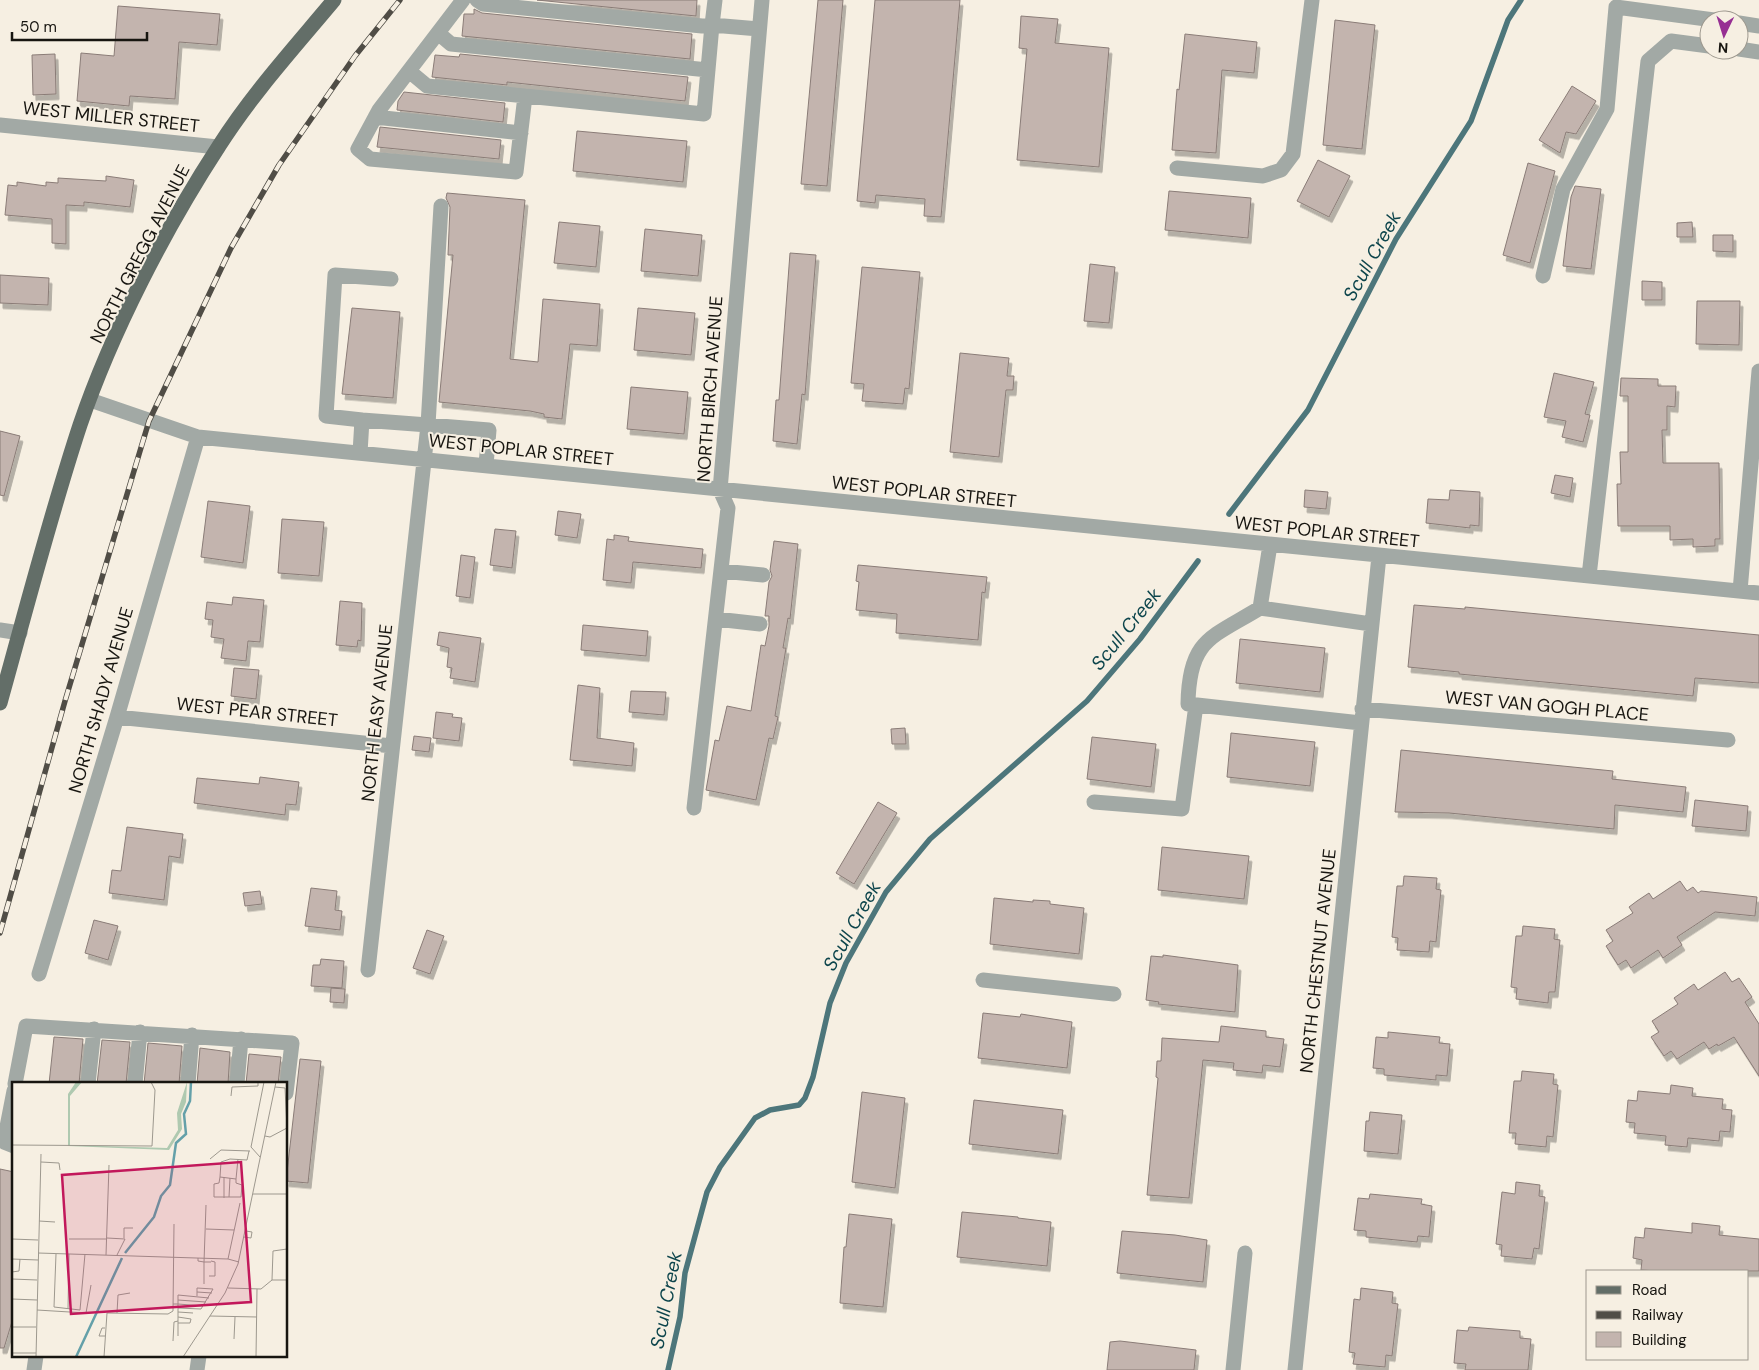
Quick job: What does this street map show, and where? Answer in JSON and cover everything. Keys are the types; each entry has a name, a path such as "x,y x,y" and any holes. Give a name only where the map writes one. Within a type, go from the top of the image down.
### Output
{"main road":[{"name":"NORTH GREGG AVENUE","path":"0,699 78,434 90,400 132,302 173,225 218,147 245,106 334,0"}],"street":[{"path":"463,0 375,117 358,148 370,159 516,172 525,96"},
{"path":"477,0 483,4 702,26 712,25 759,29"},
{"path":"409,71 427,86 704,114 714,0"},
{"name":"NORTH BIRCH AVENUE","path":"694,808 728,508 720,490 762,0"},
{"path":"1177,168 1263,176 1281,170 1293,154 1312,0"},
{"path":"1543,276 1563,189 1607,109 1616,8 1699,18"},
{"path":"438,33 451,44 708,70"},
{"path":"1590,576 1648,60 1671,41 1699,45"},
{"path":"375,117 521,133"},
{"name":"WEST MILLER STREET","path":"0,125 218,147"},
{"name":"NORTH EASY AVENUE","path":"368,970 428,425 441,206"},
{"path":"391,279 335,275 326,416 489,430 486,465"},
{"path":"1740,591 1759,371"},
{"name":"WEST POPLAR STREET","path":"90,400 198,437 1759,593"},
{"path":"360,453 362,420"},
{"name":"NORTH SHADY AVENUE","path":"39,974 117,716 198,437"},
{"path":"1260,608 1270,545"},
{"name":"NORTH CHESTNUT AVENUE","path":"1295,1370 1378,556"},
{"path":"721,571 763,574"},
{"path":"1094,802 1182,809 1196,705 1188,704 1189,679 1195,656 1200,647 1212,637 1260,608 1371,624"},
{"path":"716,619 760,624"},
{"path":"0,630 20,633"},
{"name":"WEST VAN GOGH PLACE","path":"1196,705 1728,740"},
{"name":"WEST PEAR STREET","path":"117,716 392,746"},
{"path":"983,980 1114,994"},
{"path":"15,1082 26,1026 240,1038 292,1043 287,1082"},
{"path":"88,1082 94,1030"},
{"path":"135,1082 140,1032"},
{"path":"188,1082 192,1035"},
{"path":"236,1082 240,1038"},
{"path":"12,1102 4,1142 12,1145"},
{"path":"1233,1370 1245,1253"}],"building":[{"path":"537,0 697,0 696,16"},
{"path":"818,0 843,0 827,186 801,184"},
{"path":"875,0 960,0 941,217 924,216 925,199 876,195 875,203 857,201"},
{"path":"118,6 220,14 217,45 179,42 175,99 130,96 129,106 77,101 81,53 114,56"},
{"path":"474,9 482,13 692,34 690,59 462,36 464,14 474,14"},
{"path":"1021,16 1058,19 1055,43 1109,48 1099,167 1017,160 1027,49 1019,48"},
{"path":"1335,20 1375,25 1362,149 1323,145"},
{"path":"1185,34 1257,42 1254,73 1222,70 1216,153 1172,150 1177,89 1179,90"},
{"path":"55,54 56,94 33,95 32,55"},
{"path":"460,54 688,77 685,101 507,82 507,85 432,77 435,55 459,57"},
{"path":"1572,86 1596,101 1576,134 1566,132 1560,153 1539,140"},
{"path":"404,92 505,103 503,122 397,110 398,101"},
{"path":"380,127 501,140 499,159 377,147"},
{"path":"577,131 687,141 683,182 573,171"},
{"path":"1318,160 1350,176 1329,217 1297,201"},
{"path":"1528,163 1555,171 1530,263 1503,255"},
{"path":"106,176 134,180 130,207 84,202 84,206 66,205 66,244 52,243 52,219 5,215 8,185 17,186 17,182 46,186 46,182 58,183 58,178 106,181"},
{"path":"1575,186 1601,189 1591,269 1563,266 1571,197"},
{"path":"1169,191 1251,198 1248,238 1165,230"},
{"path":"447,193 525,200 510,359 538,362 543,299 600,304 597,346 570,344 562,419 544,417 544,414 530,411 439,402 453,255 448,255 450,207 446,198"},
{"path":"559,222 600,226 596,267 554,263"},
{"path":"1692,222 1693,237 1677,237 1677,223"},
{"path":"645,229 702,235 698,276 641,271"},
{"path":"1713,235 1733,235 1733,252 1713,251"},
{"path":"790,253 816,255 805,395 802,394 797,444 773,441 776,400 779,400"},
{"path":"1090,264 1115,267 1109,323 1084,321"},
{"path":"862,267 920,272 909,389 905,388 903,404 862,401 864,384 851,383"},
{"path":"0,275 49,278 48,305 0,303"},
{"path":"1642,281 1662,282 1662,300 1642,300"},
{"path":"1697,301 1740,301 1739,345 1696,344"},
{"path":"352,308 400,312 393,398 342,394"},
{"path":"638,308 695,313 691,355 634,350"},
{"path":"960,353 1009,358 1007,376 1014,376 1013,390 1006,390 999,457 950,452"},
{"path":"1554,373 1594,382 1585,414 1590,415 1583,442 1562,437 1566,421 1544,417"},
{"path":"1621,378 1658,379 1658,386 1676,386 1675,407 1667,406 1667,430 1662,430 1663,463 1719,463 1720,539 1715,539 1715,546 1693,547 1693,539 1670,540 1670,526 1618,526 1617,484 1621,484 1620,452 1628,452 1628,396 1620,396"},
{"path":"631,387 688,392 684,434 627,429"},
{"path":"0,431 20,436 4,496 0,495"},
{"path":"1555,475 1573,478 1570,497 1551,493"},
{"path":"1305,490 1328,492 1326,509 1304,507"},
{"path":"1450,490 1480,492 1479,526 1470,525 1470,528 1426,523 1428,499 1449,500"},
{"path":"208,501 250,506 243,563 201,557"},
{"path":"558,511 581,514 577,538 555,535"},
{"path":"282,519 324,522 319,576 278,573"},
{"path":"495,529 516,531 512,568 490,565"},
{"path":"614,535 629,537 628,541 703,549 701,568 633,562 631,583 603,580 607,539 614,540"},
{"path":"774,541 798,544 790,619 788,618 783,648 786,648 775,716 778,717 773,739 769,738 756,800 706,790 715,740 719,741 727,706 751,711 761,645 765,646 769,626 769,616 765,616 769,582 772,576 770,570"},
{"path":"461,555 475,557 470,598 456,596"},
{"path":"858,565 987,577 985,593 982,592 978,640 896,633 897,614 856,610 859,582 856,581"},
{"path":"233,597 264,600 260,642 248,641 246,661 221,658 224,639 211,637 213,620 205,619 207,602 232,605"},
{"path":"340,601 362,603 361,641 358,640 357,647 336,645"},
{"path":"1414,605 1465,609 1465,607 1759,635 1759,683 1695,678 1693,696 1459,674 1459,672 1408,667"},
{"path":"583,625 648,631 646,656 581,650"},
{"path":"439,632 481,638 475,682 450,678 452,668 447,667 449,648 437,645"},
{"path":"1240,639 1325,648 1320,692 1236,683"},
{"path":"234,668 259,670 256,699 231,696"},
{"path":"578,685 600,688 597,738 634,743 632,766 570,760"},
{"path":"631,691 666,692 664,715 629,712"},
{"path":"436,712 453,714 452,717 462,718 459,741 433,738"},
{"path":"905,728 906,744 892,744 891,729"},
{"path":"1231,733 1315,742 1310,786 1227,777"},
{"path":"414,736 431,738 429,752 412,750"},
{"path":"1092,737 1156,744 1151,787 1087,779"},
{"path":"1401,750 1613,771 1612,779 1686,787 1683,812 1615,805 1614,829 1449,813 1395,812"},
{"path":"260,777 299,782 296,805 286,804 285,815 194,803 197,778 259,784"},
{"path":"1695,800 1748,806 1746,831 1692,826"},
{"path":"878,802 897,813 854,884 836,873"},
{"path":"127,827 183,834 180,858 169,856 164,900 109,893 112,870 121,871"},
{"path":"1162,847 1249,856 1244,899 1158,890"},
{"path":"1404,876 1437,878 1436,889 1441,890 1436,942 1430,941 1429,952 1397,950 1398,938 1392,937 1397,886 1403,886"},
{"path":"1680,881 1687,891 1693,887 1698,893 1701,891 1757,897 1755,916 1715,912 1677,937 1682,945 1663,958 1658,950 1631,968 1626,960 1618,965 1606,946 1613,941 1606,930 1633,913 1629,907 1649,893 1653,899"},
{"path":"311,888 337,891 335,910 342,911 340,930 305,926"},
{"path":"260,891 262,904 245,906 243,893"},
{"path":"994,898 1033,902 1033,900 1050,901 1050,904 1084,908 1079,954 990,944"},
{"path":"94,920 118,926 108,960 85,953"},
{"path":"1523,926 1555,929 1554,939 1560,940 1555,992 1549,992 1548,1003 1516,999 1517,988 1511,987 1516,936 1522,936"},
{"path":"427,930 444,936 430,974 413,968"},
{"path":"1163,955 1238,965 1235,1012 1158,1004 1159,1002 1146,1000 1151,956 1163,957"},
{"path":"321,959 344,961 342,988 311,986 313,965 320,965"},
{"path":"1725,972 1732,982 1739,978 1752,997 1745,1002 1759,1024 1759,1076 1734,1037 1709,1049 1704,1042 1677,1059 1671,1051 1664,1056 1651,1037 1659,1032 1652,1021 1678,1004 1674,998 1694,984 1698,990"},
{"path":"331,988 345,989 344,1003 330,1002"},
{"path":"983,1013 1020,1017 1021,1014 1072,1022 1067,1068 978,1058"},
{"path":"1221,1026 1266,1031 1266,1037 1284,1039 1280,1067 1263,1065 1262,1073 1233,1070 1234,1063 1203,1060 1189,1198 1147,1195 1158,1078 1156,1077 1157,1061 1161,1061 1162,1038 1219,1042"},
{"path":"1388,1032 1440,1037 1439,1043 1450,1044 1447,1076 1436,1075 1436,1080 1384,1075 1384,1069 1373,1068 1376,1037 1388,1038"},
{"path":"54,1037 83,1039 79,1082 49,1082"},
{"path":"102,1040 130,1042 126,1082 97,1082"},
{"path":"148,1043 182,1046 179,1082 144,1082"},
{"path":"200,1048 230,1052 228,1082 197,1082"},
{"path":"249,1054 281,1057 278,1082 246,1082"},
{"path":"300,1059 321,1061 308,1183 288,1181 288,1164"},
{"path":"1522,1071 1554,1074 1553,1084 1558,1085 1553,1137 1547,1136 1546,1147 1515,1144 1516,1133 1509,1133 1514,1081 1521,1081"},
{"path":"1671,1085 1693,1088 1692,1096 1723,1099 1722,1109 1732,1110 1730,1132 1720,1131 1719,1141 1688,1138 1687,1147 1665,1145 1666,1136 1634,1133 1635,1123 1626,1122 1628,1100 1637,1101 1638,1091 1670,1094"},
{"path":"862,1092 905,1098 895,1188 852,1182"},
{"path":"974,1100 1063,1110 1058,1154 969,1144"},
{"path":"1370,1112 1402,1115 1398,1154 1364,1151 1366,1121 1369,1121"},
{"path":"0,1169 12,1172 12,1322 4,1348 0,1348"},
{"path":"1516,1182 1540,1185 1539,1196 1545,1197 1539,1249 1534,1248 1532,1259 1501,1256 1502,1245 1496,1244 1502,1192 1515,1194"},
{"path":"1370,1194 1422,1199 1421,1204 1432,1206 1429,1237 1418,1236 1417,1242 1366,1237 1366,1231 1354,1230 1358,1198 1369,1199"},
{"path":"962,1212 1051,1222 1047,1266 957,1257"},
{"path":"849,1214 892,1219 883,1307 840,1303 844,1247 846,1247"},
{"path":"1692,1223 1720,1226 1719,1235 1759,1239 1759,1271 1641,1270 1642,1260 1633,1258 1635,1237 1644,1238 1645,1228 1692,1233"},
{"path":"1122,1231 1175,1235 1207,1240 1203,1282 1117,1273"},
{"path":"1361,1288 1393,1292 1392,1303 1398,1304 1392,1356 1386,1355 1385,1367 1353,1364 1355,1353 1349,1352 1354,1299 1360,1300"},
{"path":"1469,1327 1520,1331 1520,1338 1531,1339 1528,1370 1465,1370 1466,1364 1454,1363 1457,1330 1468,1331"},
{"path":"1120,1341 1196,1350 1194,1370 1107,1370 1110,1342"}],"waterway":[{"name":"Scull Creek","path":"1229,514 1308,410 1396,239 1471,121 1508,20 1521,0"},
{"name":"Scull Creek","path":"668,1370 680,1317 685,1273 707,1192 720,1167 755,1118 770,1110 799,1105 805,1098 813,1077 830,1003 846,963 886,892 930,839 1087,701 1140,639 1198,561"}],"railway":[{"path":"0,933 65,701 149,421 231,248 279,165 355,56 400,0"}]}
